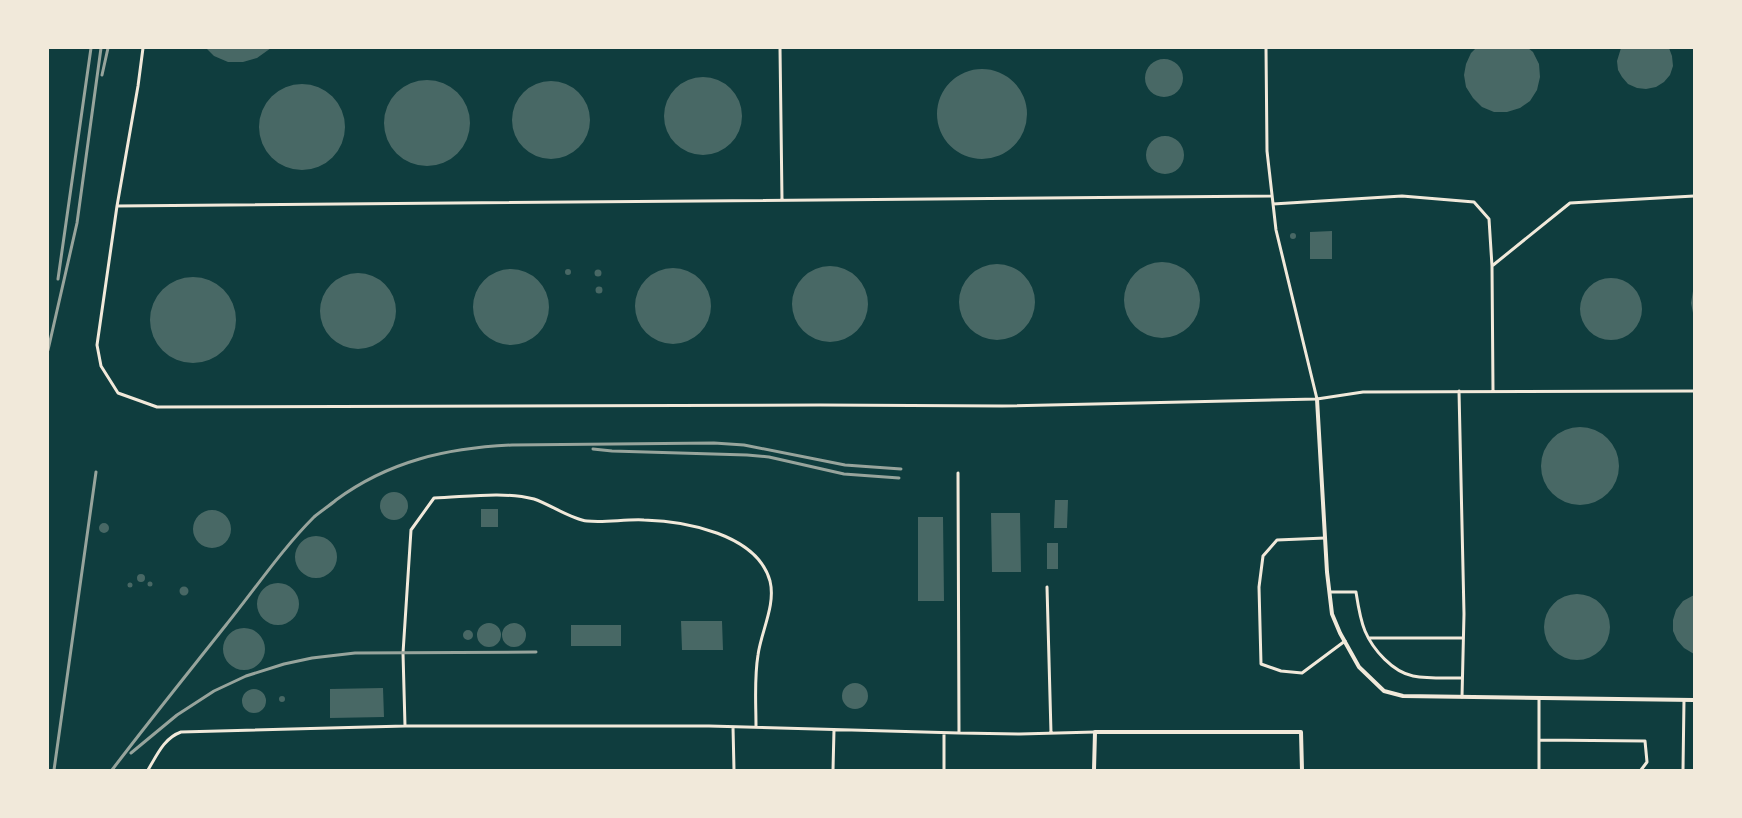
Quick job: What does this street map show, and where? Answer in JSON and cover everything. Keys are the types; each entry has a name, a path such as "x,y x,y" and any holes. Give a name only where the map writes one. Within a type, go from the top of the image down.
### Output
{"street":[{"path":"1317,399 1332,614 1344,641 1359,667 1384,691 1403,696 1694,700"},
{"path":"1094,770 1095,732 1302,732 1302,770"}],"lane":[{"path":"143,48 137,94 117,206 97,345 101,366 118,393 157,407 812,405 1002,406 1317,399 1363,392 1694,391"},
{"path":"780,48 782,200"},
{"path":"1266,48 1267,151 1276,230 1317,399"},
{"path":"117,206 1272,196"},
{"path":"1273,204 1402,196 1474,202 1489,218 1492,266 1493,391"},
{"path":"1492,266 1570,204 1694,196"},
{"path":"1459,391 1463,638 1462,697"},
{"path":"958,473 959,733"},
{"path":"405,726 403,653 411,530 434,498 506,495 534,500 585,521 645,520 675,523 709,530 739,543 753,555 764,567 770,581 771,592 769,610 758,654 756,681 756,728"},
{"path":"1326,538 1277,540 1263,556 1259,587 1261,664 1280,671 1302,673 1344,641"},
{"path":"1047,586 1050,733"},
{"path":"1330,592 1356,592 1361,620 1369,638 1378,650 1399,671 1413,676 1428,678 1462,678"},
{"path":"1369,638 1463,638"},
{"path":"1539,698 1539,770"},
{"path":"1683,770 1684,700"},
{"path":"148,770 164,744 173,735 181,732 405,726 733,727 944,733 1095,732"},
{"path":"733,727 734,770"},
{"path":"833,770 834,730"},
{"path":"944,733 944,770"},
{"path":"1539,740 1646,741 1646,762 1641,770"}],"building":[{"path":"206,48 271,48 257,58 243,62 228,62 214,56"},
{"path":"1476,48 1528,48 1533,52 1539,64 1540,77 1537,90 1530,101 1520,108 1507,112 1494,112 1482,107 1473,98 1466,87 1464,75 1466,64 1471,53"},
{"path":"1621,48 1669,48 1673,66 1670,75 1664,82 1656,87 1646,89 1637,88 1628,84 1618,70 1617,61"},
{"path":"1160,59 1168,59 1175,62 1180,67 1183,78 1180,89 1175,94 1168,97 1160,97 1153,94 1148,89 1145,82 1145,74 1148,67 1153,62"},
{"path":"982,69 999,73 1014,82 1023,97 1027,114 1023,131 1014,146 999,155 982,159 965,155 950,146 941,131 937,114 941,97 950,82 965,73"},
{"path":"695,77 711,77 725,83 736,94 742,108 742,124 736,138 725,149 711,155 695,155 681,149 670,138 664,124 664,108 670,94 681,83"},
{"path":"427,80 443,83 451,87 463,99 467,107 470,123 467,139 463,147 451,159 443,163 427,166 411,163 403,159 391,147 387,139 384,123 387,107 391,99 403,87 411,83"},
{"path":"543,81 559,81 573,87 584,98 590,112 590,128 584,142 573,153 559,159 543,159 529,153 518,142 512,128 512,112 518,98 529,87"},
{"path":"302,84 319,87 333,96 342,110 345,127 342,144 333,158 319,167 302,170 285,167 271,158 262,144 259,127 262,110 271,96 285,87"},
{"path":"1161,136 1169,136 1176,139 1181,144 1184,155 1181,166 1176,171 1169,174 1161,174 1154,171 1149,166 1146,159 1146,151 1149,144 1154,139"},
{"path":"1332,231 1332,259 1310,259 1310,232"},
{"path":"1293,233 1296,236 1293,239 1290,236"},
{"path":"1162,262 1176,265 1189,273 1197,286 1200,300 1197,314 1189,327 1176,335 1162,338 1148,335 1135,327 1127,314 1124,300 1127,286 1135,273 1148,265"},
{"path":"997,264 1011,267 1024,275 1032,288 1035,302 1032,316 1024,329 1011,337 997,340 983,337 970,329 962,316 959,302 962,288 970,275 983,267"},
{"path":"830,266 844,269 857,277 865,290 868,304 865,318 857,331 844,339 830,342 816,339 803,331 795,318 792,304 795,290 803,277 816,269"},
{"path":"673,268 687,271 700,279 708,292 711,306 708,320 700,333 687,341 673,344 659,341 646,333 638,320 635,306 638,292 646,279 659,271"},
{"path":"511,269 525,272 538,280 546,293 549,307 546,321 538,334 525,342 511,345 497,342 484,334 476,321 473,307 476,293 484,280 497,272"},
{"path":"568,269 571,272 568,275 565,272"},
{"path":"598,270 601,273 598,276 595,273"},
{"path":"358,273 372,276 385,284 393,297 396,311 393,325 385,338 372,346 358,349 344,346 331,338 323,325 320,311 323,297 331,284 344,276"},
{"path":"193,277 209,281 223,290 232,304 236,320 232,336 223,350 209,359 193,363 177,359 163,350 154,336 150,320 154,304 163,290 177,281"},
{"path":"1611,278 1623,280 1633,287 1640,297 1642,309 1640,321 1633,331 1623,338 1611,340 1599,338 1589,331 1582,321 1580,309 1582,297 1589,287 1599,280"},
{"path":"599,287 602,290 599,293 596,290"},
{"path":"1694,291 1693,313 1691,303"},
{"path":"1580,427 1595,430 1608,438 1616,451 1619,466 1616,481 1608,494 1595,502 1580,505 1565,502 1552,494 1544,481 1541,466 1544,451 1552,438 1565,430"},
{"path":"394,492 404,496 408,506 404,516 394,520 384,516 380,506 384,496"},
{"path":"1055,500 1068,500 1067,528 1054,528"},
{"path":"481,509 498,509 498,527 481,527"},
{"path":"208,510 216,510 223,513 228,518 231,529 228,540 223,545 216,548 208,548 201,545 196,540 193,533 193,525 196,518 201,513"},
{"path":"991,513 1020,513 1021,572 992,572"},
{"path":"918,517 943,517 944,601 918,601"},
{"path":"102,523 106,523 108,524 108,532 102,533 99,530 99,526"},
{"path":"312,536 320,536 331,542 337,553 337,561 331,572 320,578 312,578 301,572 295,561 295,553 301,542"},
{"path":"1047,543 1058,543 1058,569 1047,569"},
{"path":"141,574 144,575 144,581 141,582 138,581 137,578 138,575"},
{"path":"148,582 152,582 152,586 148,586"},
{"path":"128,583 132,583 132,587 128,587"},
{"path":"274,583 282,583 293,589 299,600 299,608 293,619 282,625 274,625 263,619 257,608 257,600 263,589"},
{"path":"184,586 189,591 184,596 179,591"},
{"path":"1577,594 1590,597 1600,604 1607,614 1610,627 1607,640 1600,650 1590,657 1577,660 1564,657 1554,650 1547,640 1544,627 1547,614 1554,604 1564,597"},
{"path":"1694,595 1694,654 1684,648 1677,640 1673,631 1673,620 1676,610 1683,601"},
{"path":"681,621 722,621 723,650 682,650"},
{"path":"489,623 497,627 501,635 497,643 489,647 481,643 477,635 481,627"},
{"path":"514,623 522,627 526,635 522,643 514,647 506,643 502,635 506,627"},
{"path":"571,625 621,625 621,646 571,646"},
{"path":"240,628 248,628 259,634 265,645 265,653 259,664 248,670 240,670 229,664 223,653 223,645 229,634"},
{"path":"466,630 470,630 472,631 472,639 466,640 463,637 463,633"},
{"path":"855,683 864,687 868,696 864,705 855,709 846,705 842,696 846,687"},
{"path":"383,688 384,717 330,718 330,689"},
{"path":"254,689 262,693 266,701 262,709 254,713 246,709 242,701 246,693"},
{"path":"282,696 285,699 282,702 279,699"}],"railway":[{"path":"58,279 91,48"},
{"path":"48,350 77,223 101,48"},
{"path":"102,75 108,48"},
{"path":"112,770 302,529 314,517 336,500 377,475 398,466 442,453 465,449 512,445 714,443 744,445 845,465 901,469"},
{"path":"593,449 769,457 844,474 899,478"},
{"path":"54,770 96,472"},
{"path":"131,753 177,715 214,691 246,676 284,664 312,658 355,653 536,652"}]}
